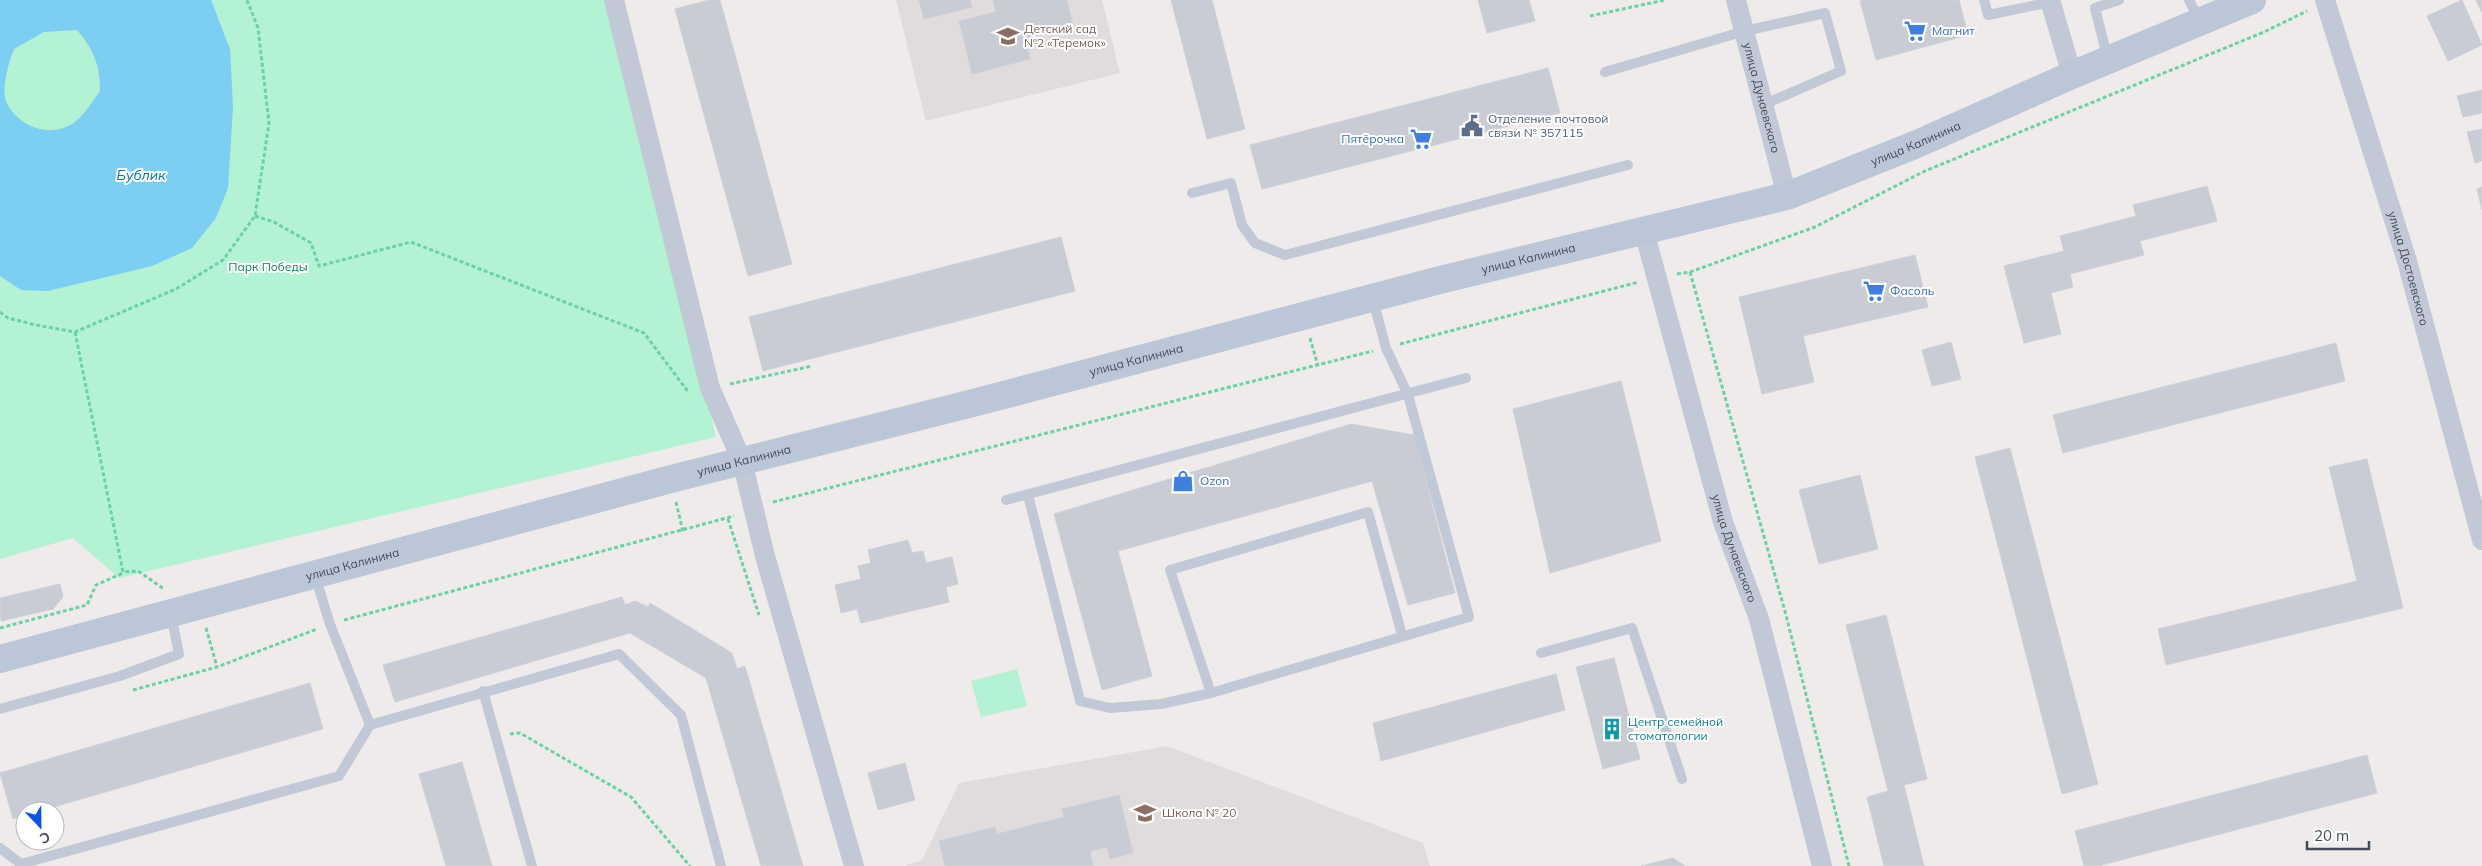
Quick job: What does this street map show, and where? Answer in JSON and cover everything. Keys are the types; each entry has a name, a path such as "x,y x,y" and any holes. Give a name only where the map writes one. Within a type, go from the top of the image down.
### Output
{"main road":[{"name":"улица Калинина","path":"0,659 171,602 199,606 742,461 1373,299 1440,280 1787,196 1917,144 2072,74 2108,60 2194,11 2252,0"}],"street":[{"path":"614,0 710,388 742,461 765,556 854,866"},
{"name":"улица Дунаевского","path":"1736,0 1765,104 1787,196"},
{"path":"2051,1 2072,74"},
{"name":"улица Достоевского","path":"2325,1 2407,261 2482,540"},
{"name":"улица Дунаевского","path":"1644,231 1723,522 1759,619 1822,866"}],"lane":[{"path":"1984,0 1988,15 2051,1"},
{"path":"2108,60 2095,8 2119,0"},
{"path":"1605,72 1745,31 1826,12 1841,71 1765,104"},
{"path":"1192,192 1232,183 1242,225 1255,243 1285,255 1628,165"},
{"path":"1028,496 1080,701 1110,708 1161,704 1211,693 1402,635 1469,617 1408,395 1386,348 1373,299"},
{"path":"1006,500 1028,496 1466,378"},
{"path":"1211,693 1170,570 1368,512 1402,635"},
{"path":"315,576 330,624 370,725"},
{"path":"0,709 120,676 179,654 171,602"},
{"path":"1541,653 1632,628 1682,779"},
{"path":"0,848 21,864 339,776 370,725 483,691 619,654 681,715 721,866"},
{"path":"483,691 532,866"}],"path":[{"path":"0,312 8,318 36,326 75,332 176,289 223,260 255,216 269,123 258,28 247,0"},
{"path":"1590,16 1665,0"},
{"path":"132,690 217,667 330,624 728,519 753,507 1386,348 1657,277 1690,272 1815,227 1925,171 2264,32 2325,1"},
{"path":"255,216 274,222 311,243 319,266 411,242 644,333 689,393 812,366"},
{"path":"1690,272 1786,615 1849,866"},
{"path":"75,332 123,572"},
{"path":"0,628 87,605 96,585 123,572 138,571 164,590 171,602"},
{"path":"199,606 217,667"},
{"path":"495,736 520,733 631,798 690,866"}],"shaded area":[{"name":"Детский сад №2 «Теремок»","path":"896,0 1102,0 1120,73 926,121"},
{"name":"Школа № 20","path":"1167,746 1423,843 1430,866 905,866 922,860 959,783"}],"green space":[{"name":"Парк Победы","path":"0,0 613,0 716,437 119,578 73,538 0,559"},
{"path":"1017,669 1027,706 981,717 971,681"}],"water":[{"name":"Бублик","path":"0,0 211,0 230,49 233,106 228,188 216,218 192,248 152,266 48,291 21,290 0,276","holes":["77,30 95,58 99,73 100,91 83,115 61,129 42,129 25,123 11,109 6,101 4,90 6,75 14,49 44,32"]}],"building":[{"path":"709,0 720,0 792,264 748,276 675,9"},
{"path":"919,0 970,0 972,7 924,19"},
{"path":"993,0 1067,0 1073,26 1025,38 1030,59 972,74 959,21 996,12"},
{"path":"1171,0 1212,0 1245,129 1207,139"},
{"path":"1478,0 1529,0 1535,21 1487,33"},
{"path":"1959,0 1968,35 1876,60 1860,1"},
{"path":"2462,0 2482,45 2448,61 2427,16"},
{"path":"2476,0 2482,0 2482,13"},
{"path":"1548,68 1560,113 1262,189 1250,145"},
{"path":"2482,90 2482,113 2463,117 2457,96"},
{"path":"2482,129 2482,161 2475,163 2467,132"},
{"path":"2207,186 2217,221 2140,241 2144,255 2070,274 2073,287 2051,293 2061,334 2024,343 2004,266 2064,251 2060,236 2136,216 2133,205"},
{"path":"2482,187 2482,210 2477,189"},
{"path":"1061,237 1075,291 763,371 749,317"},
{"path":"1915,255 1928,307 1803,336 1814,382 1762,394 1739,297"},
{"path":"1951,342 1961,379 1932,386 1922,350"},
{"path":"2336,343 2345,381 2063,453 2053,415"},
{"path":"1621,381 1661,541 1550,573 1513,409"},
{"path":"1351,424 1414,435 1455,593 1408,605 1372,481 1118,551 1152,676 1102,690 1054,514"},
{"path":"2010,448 2098,784 2062,794 1975,457"},
{"path":"2367,459 2403,608 2166,665 2158,629 2357,581 2329,467"},
{"path":"1860,475 1878,549 1819,564 1799,490"},
{"path":"908,540 912,553 923,551 926,563 952,557 958,584 946,587 949,602 861,623 857,609 841,613 835,585 861,579 858,566 871,563 868,550"},
{"path":"60,584 63,597 53,609 1,621 0,598"},
{"path":"622,597 625,605 635,601 648,607 650,603 732,653 737,669 745,666 803,866 761,866 706,678 630,633 395,702 383,665"},
{"path":"1886,615 1927,779 1904,785 1924,866 1884,866 1867,797 1888,791 1846,625"},
{"name":"Центр cемейной cтоматологии","path":"1614,658 1640,759 1603,769 1576,667"},
{"path":"1556,674 1565,710 1381,761 1373,723"},
{"path":"310,683 323,729 65,804 65,801 15,801 15,818 13,819 0,773"},
{"path":"2367,755 2377,793 2098,866 2084,866 2075,831"},
{"path":"462,762 492,866 446,866 419,774"},
{"path":"905,763 915,800 878,810 868,773"},
{"path":"1119,795 1133,853 1110,859 1107,847 1090,851 1093,866 945,866 939,841 995,827 997,834 1064,817 1062,809"},
{"path":"1673,858 1685,866 1641,866"}],"place":[{"name":"Магнит","path":"1915,31"},
{"name":"Детский сад №2 «Теремок»","path":"1008,36"},
{"name":"Отделение почтовой связи № 357115","path":"1472,126"},
{"name":"Пятёрочка","path":"1421,139"},
{"name":"Фасоль","path":"1874,291"},
{"name":"Ozon","path":"1183,481"},
{"name":"Центр cемейной cтоматологии","path":"1612,729"},
{"name":"Школа № 20","path":"1145,813"}]}
